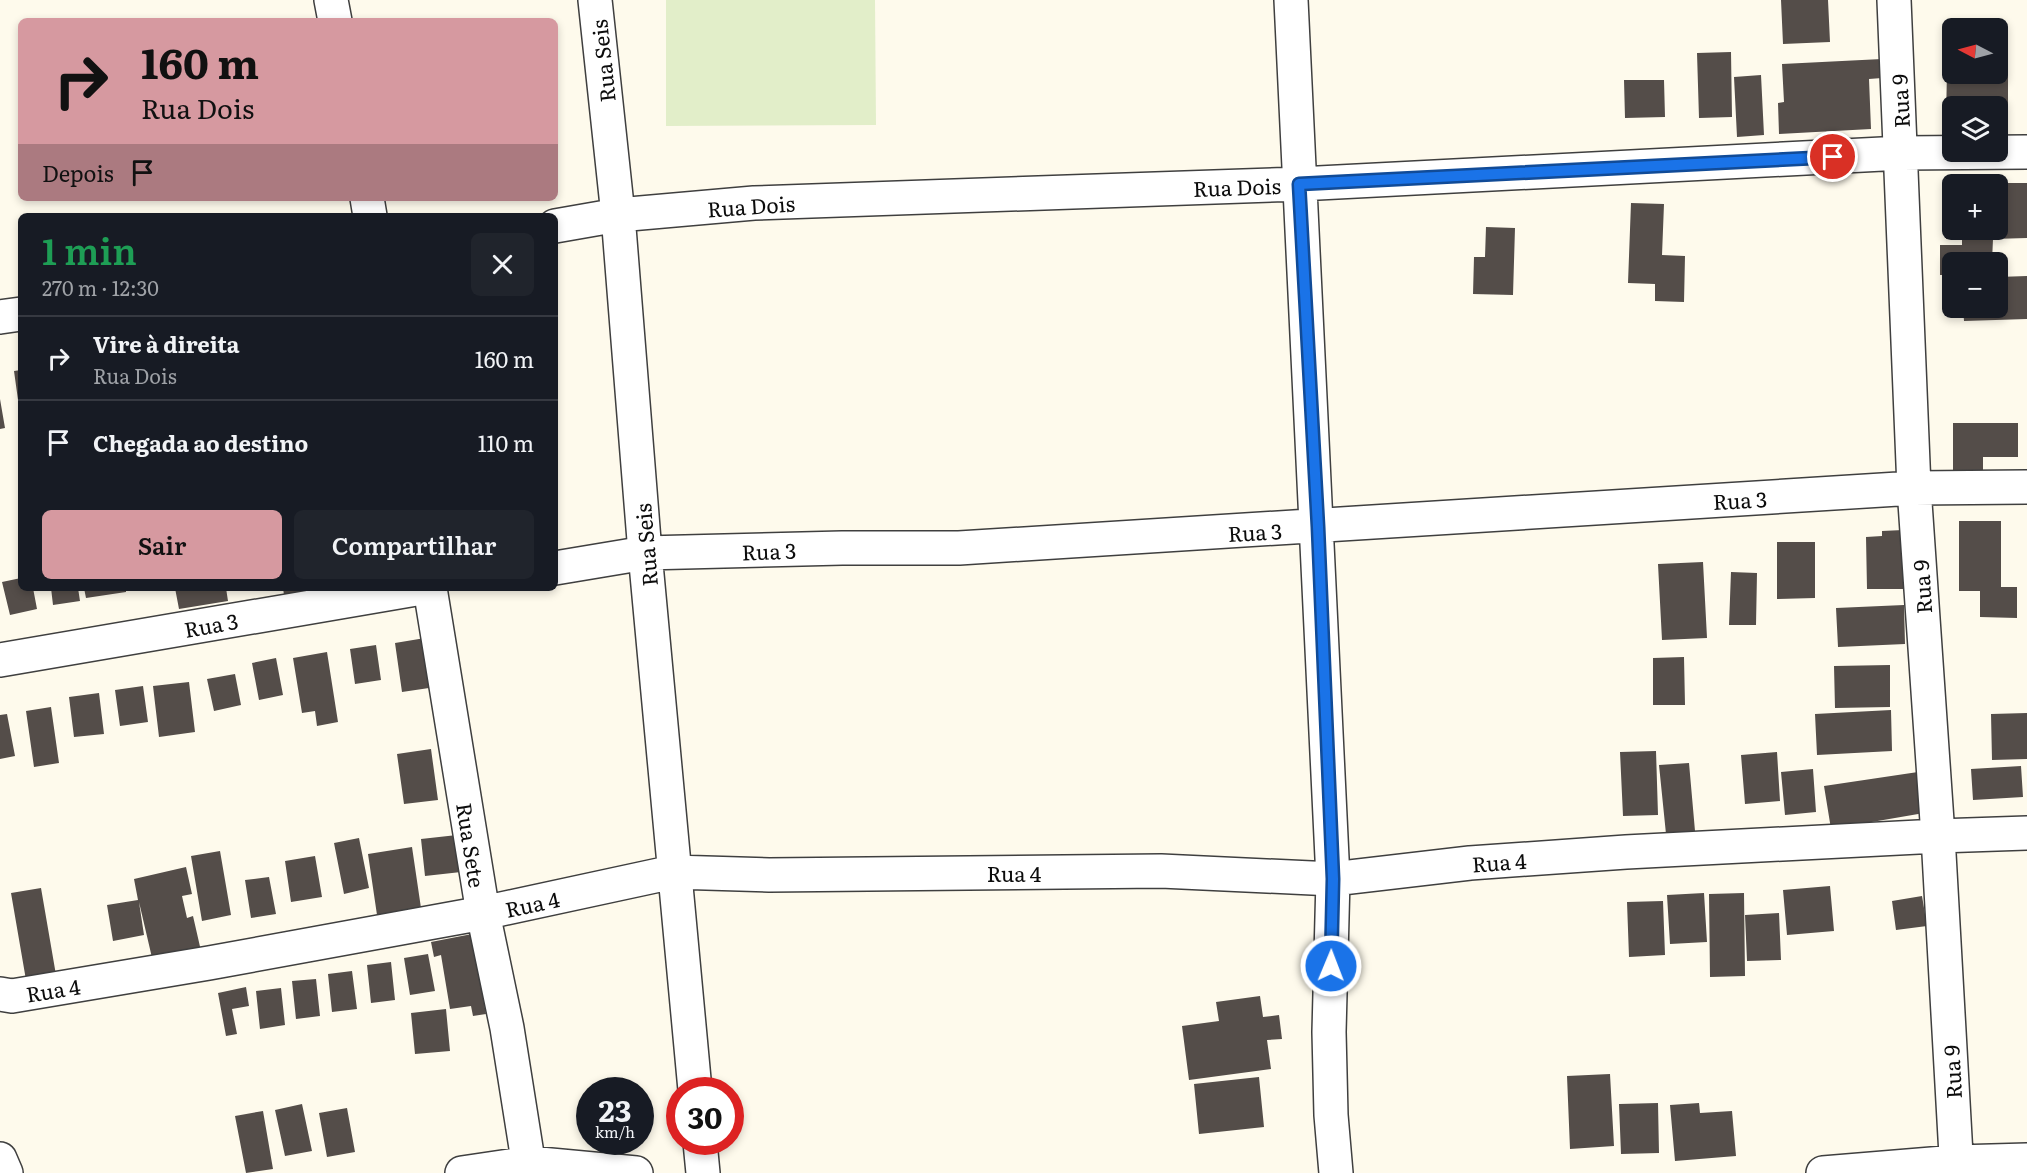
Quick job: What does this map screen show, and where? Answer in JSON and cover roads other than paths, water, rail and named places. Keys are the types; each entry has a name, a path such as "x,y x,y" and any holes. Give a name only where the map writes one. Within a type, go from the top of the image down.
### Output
{"street":[{"path":"331,0 334,18"},
{"name":"Rua Seis","path":"595,0 618,215 673,872 694,1077"},
{"path":"1291,0 1318,527 1333,879 1329,1032 1331,1115 1336,1173"},
{"name":"Rua 9","path":"1894,0 1914,488 1938,836 1957,1167"},
{"name":"Rua Dois","path":"558,225 618,215 754,203 1299,184 1902,153 2027,152"},
{"path":"0,317 18,314"},
{"name":"Rua 3","path":"558,568 645,553 842,548 959,548 1914,488 2027,487"},
{"name":"Rua 3","path":"0,660 404,591"},
{"name":"Rua Sete","path":"430,591 483,913 507,1028 530,1168"},
{"name":"Rua 4","path":"6,995 209,963 483,913 673,872 769,875 1161,871 1333,879 1470,863 1626,852 2027,833"},
{"path":"701,1155 703,1173"},
{"path":"0,1159 6,1173"},
{"path":"1823,1173 1957,1167 2027,1160"},
{"path":"462,1173 530,1168 636,1173"}]}
